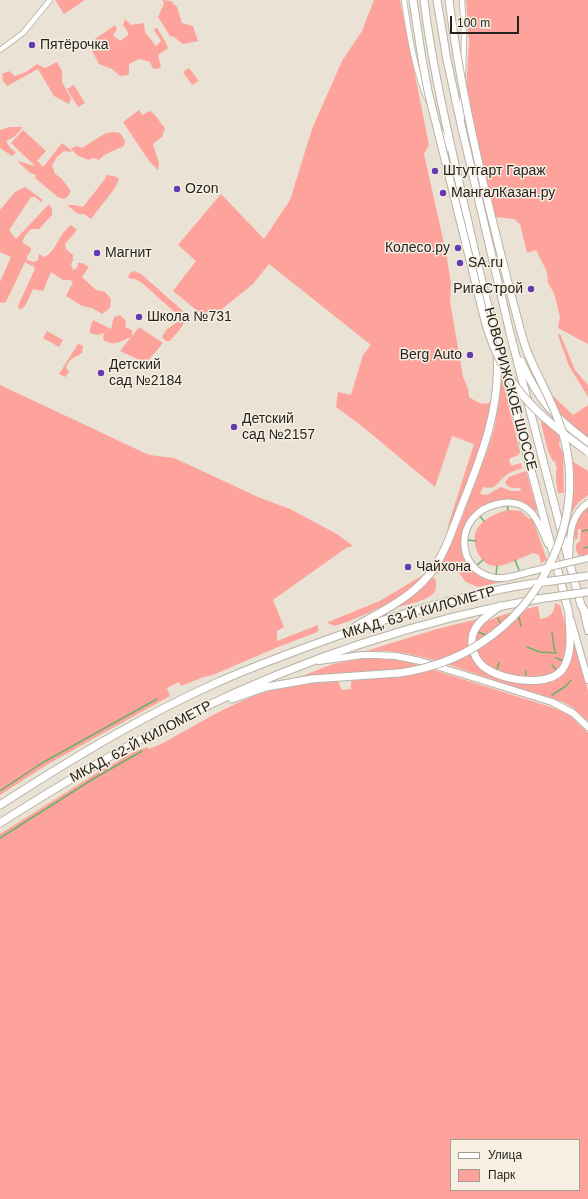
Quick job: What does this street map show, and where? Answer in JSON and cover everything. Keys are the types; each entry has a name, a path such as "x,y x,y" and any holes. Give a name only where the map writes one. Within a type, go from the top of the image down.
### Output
{"highway":[{"path":"413,0 428,91 486,321 496,352 509,377 534,408 588,452"},
{"name":"НОВОРИЖСКОЕ ШОССЕ","path":"424,0 435,68 454,159 492,324 569,613 569,653 565,666 561,671 541,681 530,681 515,679 486,669 477,658 473,649 472,640 474,632 486,617 500,606"},
{"name":"НОВОРИЖСКОЕ ШОССЕ","path":"437,0 447,60 462,130 510,333 569,562 581,605 588,616"},
{"path":"194,712 266,687 287,682 338,676 399,673 438,664 461,654 497,632 516,614 536,588 553,558 565,520 568,502 569,469 567,451 561,428 550,398 524,343 514,306 467,112 449,0"},
{"path":"341,635 376,615 420,585 429,575 452,532 481,459 491,426 497,390 498,365 492,324"},
{"path":"510,333 521,363 541,398 560,421 588,442"},
{"name":"МКАД, 63-Й КИЛОМЕТР","path":"254,667 341,635 419,610 508,588 588,576"},
{"name":"МКАД, 63-Й КИЛОМЕТР","path":"288,670 433,622 500,606 588,592"},
{"name":"МКАД, 62-Й КИЛОМЕТР","path":"0,805 98,744 182,699 254,667"},
{"name":"МКАД, 62-Й КИЛОМЕТР","path":"0,823 100,761 194,712 288,670"}],"main road":[{"path":"556,563 539,522 534,514 522,505 514,502 500,503 488,507 478,512 468,524 464,546 470,562 482,573 496,578 509,577 588,558"},
{"path":"569,562 572,525 575,516 580,509 588,503"},
{"path":"581,605 588,631"},
{"path":"569,613 588,680"},
{"path":"309,662 362,655 396,656 552,702 573,713 588,727"}],"street":[{"path":"0,50 20,37 50,0"},
{"path":"404,0 408,31 418,76 437,123 454,159"},
{"path":"462,0 464,36 462,130"}],"green space":[{"path":"55,0 85,0 64,14"},
{"path":"162,0 171,1 177,7 182,23 193,26 198,41 183,44 174,37 170,36 158,17 164,3"},
{"path":"374,0 400,0 429,145 424,154 446,252 451,283 450,301 463,377 468,388 469,397 484,404 493,401 473,468 461,500 446,532 474,444 452,436 435,487 363,427 336,407 338,392 351,395 363,355 371,345 269,264 253,284 222,309 211,311 205,317 173,291 196,261 178,245 221,194 264,239 290,200 312,129 342,61 362,31"},
{"path":"466,0 588,0 588,344 558,328 560,317 554,293 548,283 547,272 536,250 527,253 520,224 514,219 495,217 466,90 469,42"},
{"path":"125,19 131,25 144,23 145,32 156,46 161,41 154,30 157,28 168,48 158,55 161,68 153,69 150,62 139,59 129,64 129,75 120,76 112,69 99,64 90,47 91,42 115,25 117,29 113,35 120,41 128,35 128,32 123,25"},
{"path":"57,62 62,71 62,82 71,98 69,104 54,96 38,69 7,86 3,81 2,74 9,71 15,76 26,72 37,64 45,68"},
{"path":"189,68 199,81 192,85 183,72"},
{"path":"74,85 85,103 78,107 67,89"},
{"path":"139,110 142,115 150,111 165,128 162,137 153,144 159,163 158,170 149,161 123,122"},
{"path":"10,127 23,127 14,137 6,141 11,149 16,152 12,156 0,148 0,130"},
{"path":"23,130 46,151 36,162 38,161 43,167 62,143 72,151 64,151 57,157 52,165 55,174 61,178 71,191 64,199 58,197 35,178 36,175 30,173 17,161 33,166 34,165 11,143"},
{"path":"106,133 120,133 125,141 124,146 104,155 99,160 94,158 88,160 78,156 71,149 76,146 82,148"},
{"path":"106,175 114,176 119,179 115,188 91,219 84,214 78,214 67,205 83,207 105,179"},
{"path":"25,187 43,200 41,202 35,197 31,197 9,230 16,239 49,204 52,209 52,215 39,229 31,229 22,242 31,248 31,251 27,256 27,260 34,262 38,260 39,254 45,257 49,254 67,228 71,225 77,230 65,244 66,249 73,255 71,264 73,270 77,268 78,263 82,263 89,267 82,277 96,290 105,292 111,299 110,308 102,314 92,308 82,306 66,296 73,282 70,280 63,280 51,272 43,291 33,289 25,306 20,310 18,306 35,269 32,264 32,266 25,262 6,302 0,302 0,282 11,257 0,252 0,210 15,192"},
{"path":"134,271 141,274 183,311 183,323 179,331 170,341 166,341 162,337 166,330 180,320 180,317 142,283 128,277 130,273"},
{"path":"120,315 126,321 125,327 132,330 132,336 139,327 163,343 146,363 120,351 131,337 117,343 111,343 103,340 104,333 98,335 90,333 93,320 111,329 114,317"},
{"path":"47,331 63,340 59,347 43,338"},
{"path":"560,334 575,370 588,385 588,397 569,366 558,335"},
{"path":"78,344 83,346 82,353 69,361 66,367 69,372 65,377 59,374"},
{"path":"502,379 520,452 518,455 509,459 511,466 521,463 522,467 521,469 513,471 507,475 494,487 483,487 480,494 487,495 501,487 511,491 521,491 520,488 507,486 505,482 509,477 526,471 537,510 536,511 515,501 503,501 491,503 480,508 471,515 465,525 461,543 465,558 477,571 490,579 499,581 511,580 478,587 466,582 456,569 436,574 457,530 490,444 498,406 500,381"},
{"path":"0,385 149,455 174,458 258,497 290,509 337,534 353,546 346,548 273,600 284,627 277,631 277,641 318,625 318,631 213,675 181,686 179,682 167,688 170,696 48,764 0,795"},
{"path":"552,395 573,415 588,405 588,438 561,417"},
{"path":"542,420 558,433 560,439 559,445 563,453 564,493 558,493 556,481 557,470 555,461 553,461 548,451 541,423"},
{"path":"572,461 588,471 588,495 578,503 571,513 573,496"},
{"path":"588,506 588,554 579,556 576,550 576,544 580,541 581,529 578,529 578,538 575,540 574,530 579,517"},
{"path":"508,510 521,511 529,519 532,517 547,560 541,563 539,555 533,553 508,563 494,566 489,565 480,557 475,546 475,534 477,529 491,516"},
{"path":"423,575 393,600 371,612 335,626 329,624 328,622 380,601"},
{"path":"435,578 435,591 428,597 393,608 418,592 431,579"},
{"path":"555,603 560,605 567,635 564,661 556,671 542,678 521,677 496,671 485,665 478,655 475,642 476,636 483,625 494,618 538,606 540,619 549,616 553,612"},
{"path":"478,619 480,620 475,625 476,661 515,681 559,675 572,640 574,639 588,691 588,721 572,707 563,702 452,666 397,652 369,651 437,629"},
{"path":"365,658 408,662 554,708 569,715 588,733 588,1199 0,1199 0,834 92,776 132,753 147,747 149,749 159,745 219,712 251,697 275,689 313,682 338,681 342,690 351,689 351,682 353,680 400,677 399,669 302,676 333,664"}],"waterway":[{"path":"507,504 508,510"},
{"path":"479,515 484,521"},
{"path":"582,531 588,530"},
{"path":"468,540 476,541"},
{"path":"584,548 588,547"},
{"path":"477,565 483,560"},
{"path":"515,560 519,570"},
{"path":"496,575 497,566"},
{"path":"518,614 521,626"},
{"path":"498,618 501,626"},
{"path":"478,632 488,636"},
{"path":"527,647 540,652 556,653 552,632"},
{"path":"556,658 564,661"},
{"path":"496,672 499,663"},
{"path":"552,665 557,671"},
{"path":"525,678 526,671"},
{"path":"552,695 566,686 571,680"},
{"path":"0,791 42,763 157,699"},
{"path":"0,838 93,779 142,751"}],"place":[{"name":"Пятёрочка","path":"32,45"},
{"name":"Штутгарт Гараж","path":"435,171"},
{"name":"Ozon","path":"177,189"},
{"name":"МангалКазан.ру","path":"443,193"},
{"name":"Колесо.ру","path":"458,248"},
{"name":"Магнит","path":"97,253"},
{"name":"SA.ru","path":"460,263"},
{"name":"РигаСтрой","path":"531,289"},
{"name":"Школа №731","path":"139,317"},
{"name":"Berg Auto","path":"470,355"},
{"name":"Детский сад №2184","path":"101,373"},
{"name":"Детский сад №2157","path":"234,427"},
{"name":"Чайхона","path":"408,567"}]}
